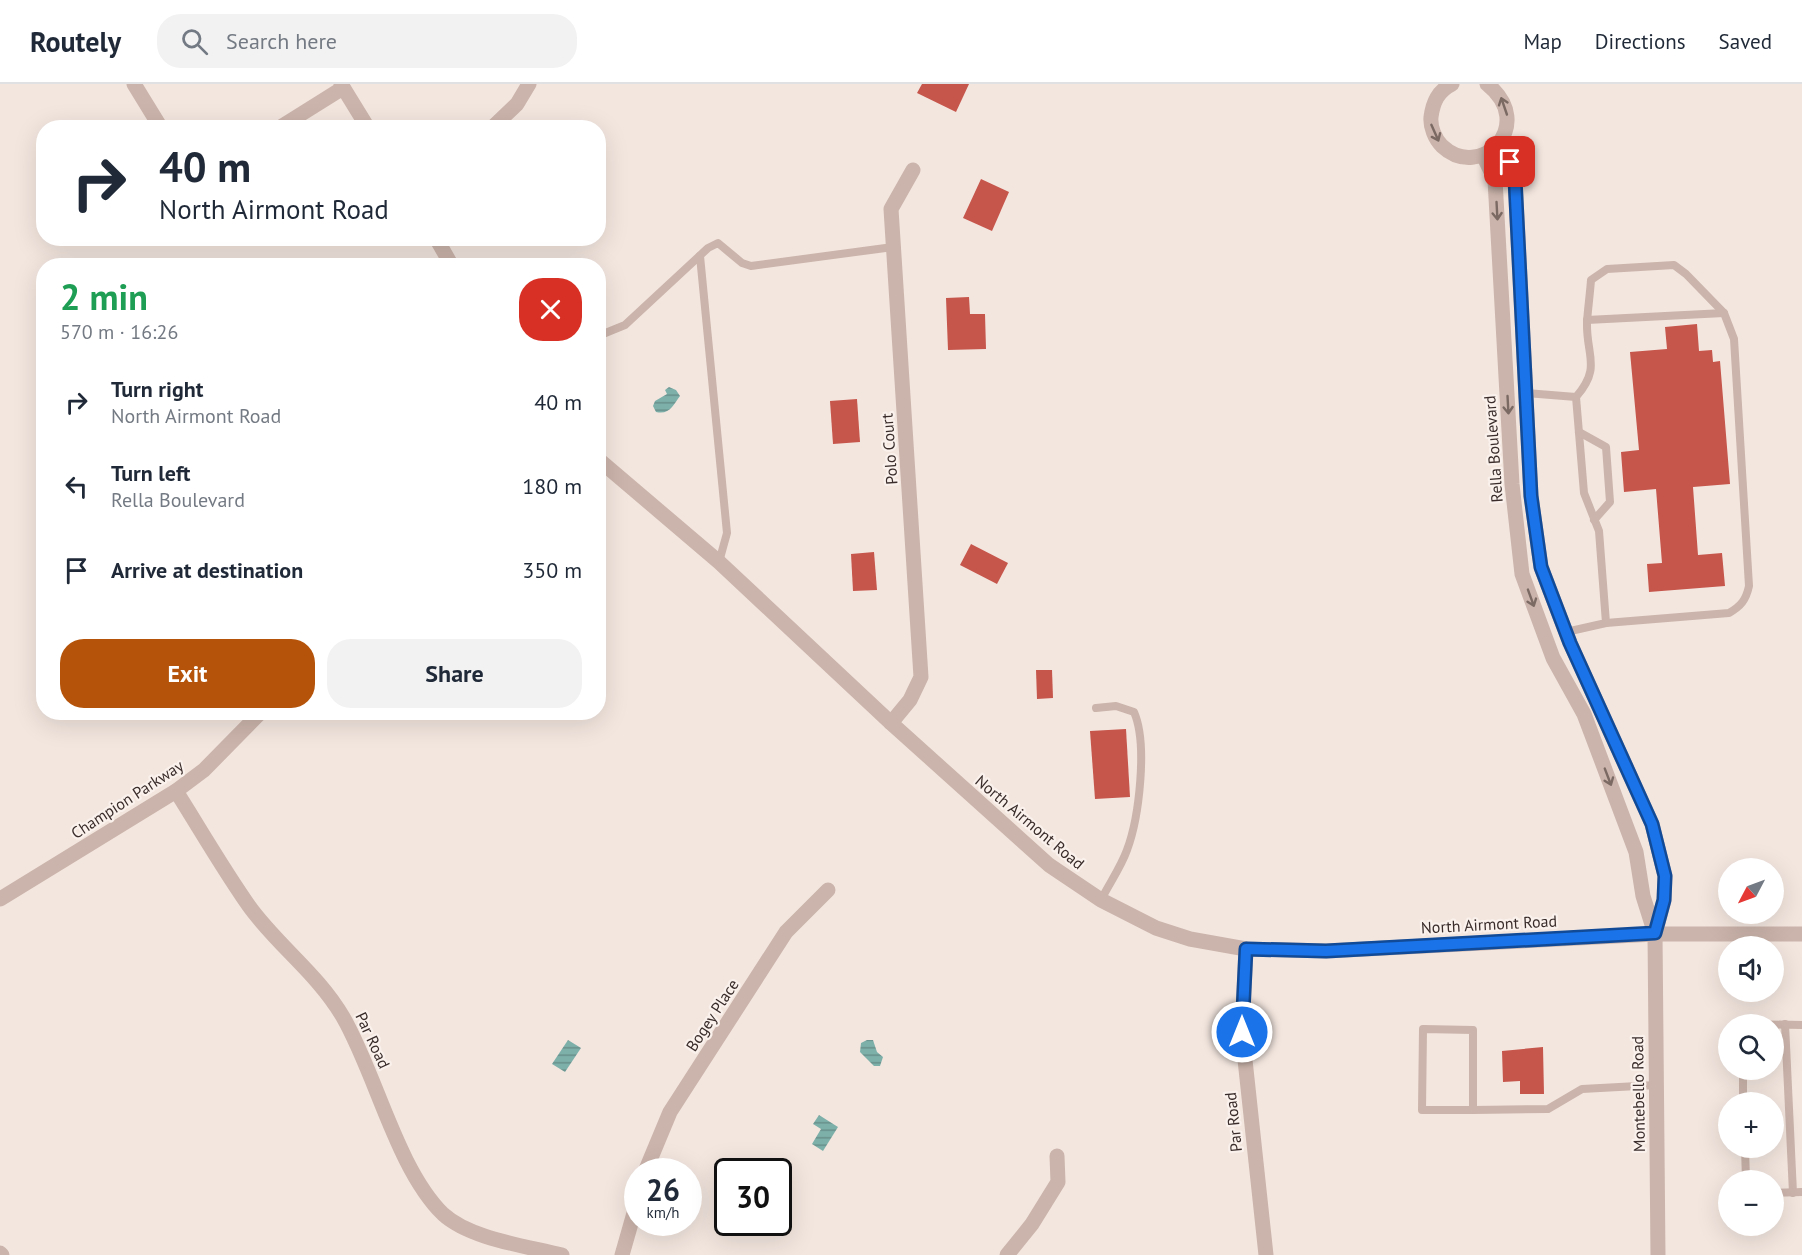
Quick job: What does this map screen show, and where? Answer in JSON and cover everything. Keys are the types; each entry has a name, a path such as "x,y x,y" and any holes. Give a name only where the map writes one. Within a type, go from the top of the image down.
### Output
{"street":[{"path":"134,84 156,120"},
{"path":"500,120 517,104 529,84"},
{"path":"1452,84 1439,94 1432,105 1430,123 1437,141 1459,156 1483,155 1498,145 1505,134 1508,120 1506,106 1501,95 1487,84"},
{"path":"291,120 342,86 363,120"},
{"path":"1498,145 1509,158 1515,179 1531,496 1542,571 1566,632 1652,824 1665,876 1664,900 1655,933"},
{"name":"Rella Boulevard","path":"1483,155 1495,180 1512,484 1521,574 1553,658 1584,714 1636,852 1643,896 1655,933"},
{"name":"Polo Court","path":"891,723 910,700 921,676 891,209 913,170"},
{"path":"1503,322 1522,322"},
{"name":"North Airmont Road","path":"606,466 719,562 891,723 1049,865 1101,900 1156,928 1190,939 1246,949 1326,951 1655,933 1802,934"},
{"path":"1521,574 1542,571"},
{"path":"1584,714 1600,706"},
{"name":"Champion Parkway","path":"0,899 176,791 204,770 253,720"},
{"name":"Par Road","path":"176,791 250,907 323,988 343,1017 411,1168 429,1197 445,1216 473,1232 562,1255"},
{"name":"Bogey Place","path":"651,1158 670,1112 786,932 828,890"},
{"name":"Montebello Road","path":"1655,933 1658,1255"},
{"name":"Par Road","path":"1246,949 1242,1032 1266,1255"},
{"path":"1007,1255 1032,1224 1058,1182 1057,1156"},
{"path":"622,1255 627,1236"}],"lane":[{"path":"606,333 625,325 700,256 718,243 742,263 763,266 893,247"},
{"path":"700,256 727,533 719,562"},
{"path":"1566,632 1606,623 1729,614 1741,606 1747,596 1749,586 1734,339 1724,313 1686,274 1674,265 1607,269 1591,280 1587,320 1592,370 1588,384 1576,397 1584,493 1599,531 1606,623"},
{"path":"1587,320 1724,313"},
{"path":"1526,393 1576,397"},
{"path":"1579,432 1606,447 1610,502 1594,520"},
{"path":"1095,708 1116,706 1134,712 1139,736 1138,811 1127,852 1101,900"},
{"path":"1797,1193 1785,1024 1802,1024"},
{"path":"1473,1110 1473,1030 1423,1029 1422,1110 1473,1110 1548,1109 1582,1089 1656,1085"}],"water":[{"path":"669,387 676,390 680,396 668,411 656,412 653,406 655,401 667,394 665,390"},
{"path":"568,1040 581,1048 565,1072 552,1064"},
{"path":"873,1040 877,1052 883,1057 880,1066 874,1066 860,1052 861,1043"},
{"path":"819,1115 838,1127 823,1151 812,1144 821,1129 813,1124"}],"building":[{"path":"922,84 969,84 956,112 917,93"},
{"path":"981,179 1009,192 992,231 963,218"},
{"path":"969,297 970,314 985,314 986,349 948,350 946,298"},
{"path":"1697,324 1699,351 1712,350 1713,362 1720,361 1730,484 1693,487 1698,555 1722,553 1725,586 1649,592 1647,564 1662,563 1656,489 1624,492 1621,452 1639,450 1630,352 1667,349 1665,327"},
{"path":"857,399 860,442 833,444 830,401"},
{"path":"971,544 1008,563 997,584 960,565"},
{"path":"874,552 877,590 853,591 851,554"},
{"path":"1036,670 1052,670 1053,698 1037,699"},
{"path":"1126,729 1130,797 1095,799 1090,731"},
{"path":"1543,1047 1544,1094 1520,1094 1520,1081 1503,1082 1502,1051"}],"route":[{"path":"1242,1032 1246,949 1326,951 1655,933 1664,900 1665,876 1652,824 1611,729 1570,643 1541,567 1531,496 1515,179 1510,162"}]}
